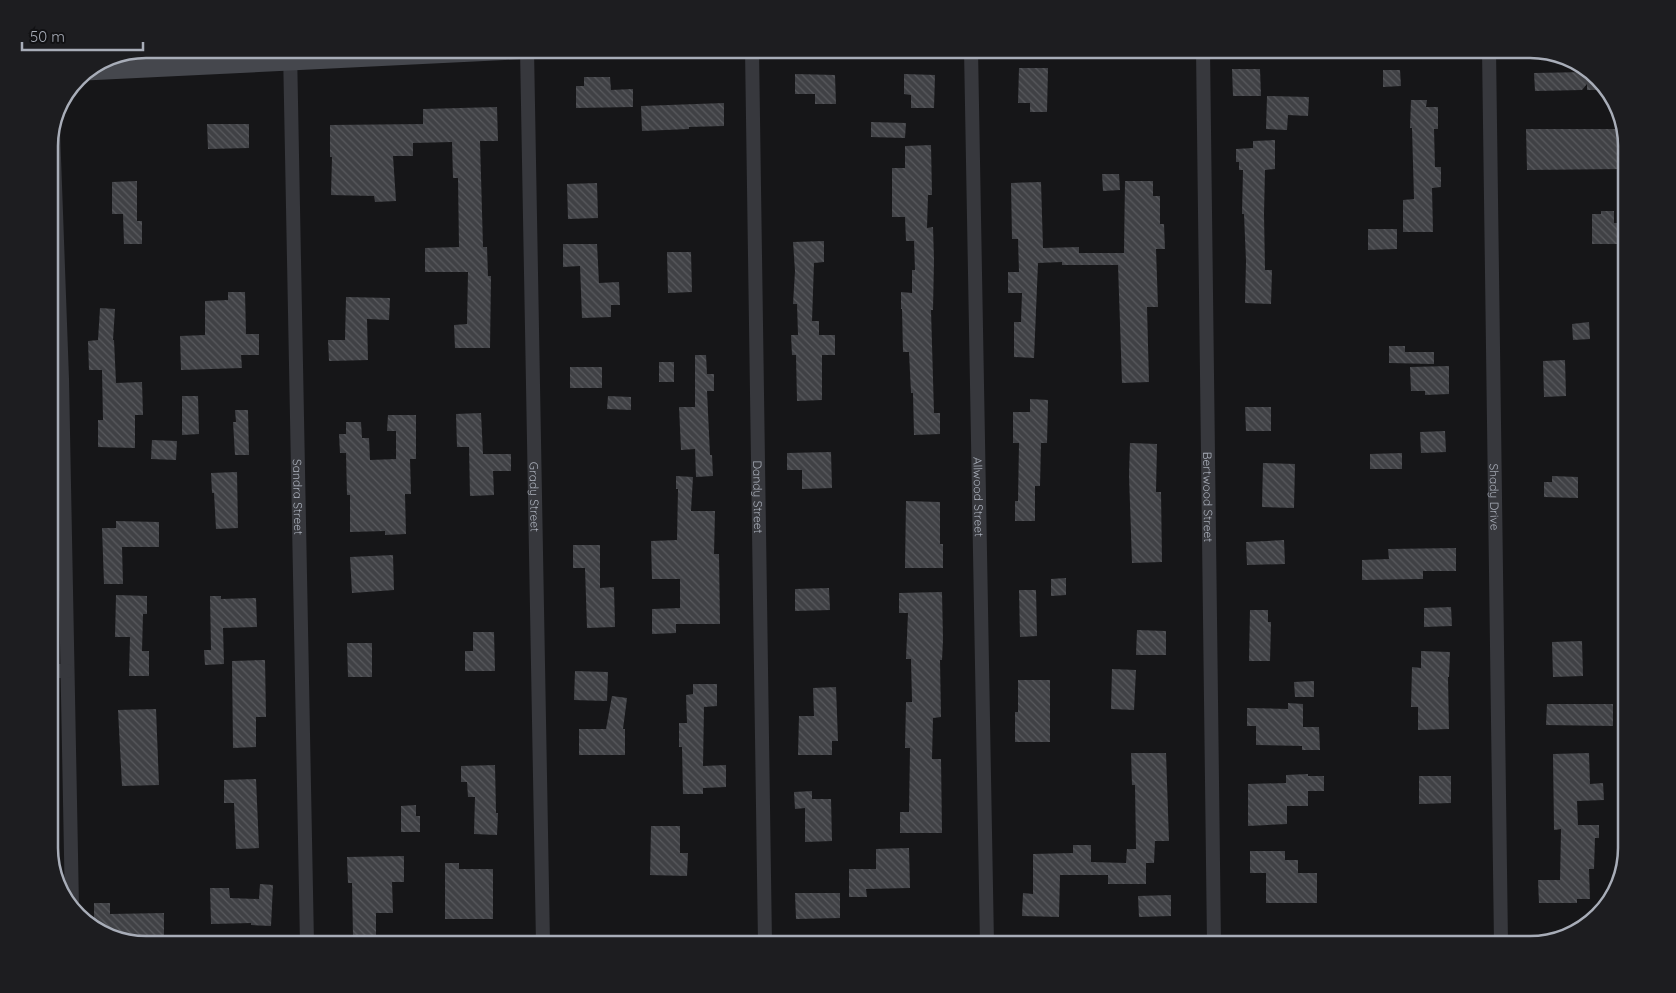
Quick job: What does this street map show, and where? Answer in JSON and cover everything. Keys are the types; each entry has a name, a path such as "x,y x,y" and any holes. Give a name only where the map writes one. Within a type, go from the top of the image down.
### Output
{"main road":[{"path":"101,70 252,58"}],"street":[{"name":"Sandra Street","path":"290,58 307,936"},
{"name":"Grady Street","path":"527,58 544,936"},
{"name":"Dandy Street","path":"752,58 766,936"},
{"name":"Allwood Street","path":"971,58 987,936"},
{"name":"Bertwood Street","path":"1203,58 1214,936"},
{"name":"Shady Drive","path":"1489,58 1502,936"},
{"path":"58,268 62,379 72,896"},
{"path":"58,671 67,671"}],"building":[{"path":"1019,68 1048,68 1047,112 1030,112 1030,103 1018,103"},
{"path":"1232,69 1260,69 1261,96 1233,96"},
{"path":"1383,70 1400,70 1401,86 1383,87"},
{"path":"1579,72 1599,90 1587,90 1587,84 1582,90 1535,91 1534,73"},
{"path":"795,74 835,75 836,104 815,104 815,94 795,94"},
{"path":"904,74 935,75 934,108 911,108 911,95 904,94"},
{"path":"584,77 610,77 611,90 633,89 633,107 576,108 576,86 584,86"},
{"path":"1267,96 1309,97 1308,116 1288,115 1287,130 1266,129"},
{"path":"1411,100 1427,100 1426,107 1438,107 1438,129 1434,129 1435,167 1441,167 1441,187 1432,188 1433,232 1403,232 1403,200 1414,199 1412,128 1410,128"},
{"path":"724,103 724,126 642,131 641,106"},
{"path":"497,107 498,141 480,141 483,247 487,247 488,276 491,276 490,348 455,348 454,325 467,324 468,272 425,272 425,248 459,247 458,178 453,178 452,142 413,143 413,156 393,156 396,201 375,202 374,196 331,195 332,157 330,157 330,125 423,124 423,109"},
{"path":"871,122 906,123 905,138 871,137"},
{"path":"207,124 249,124 249,148 208,149"},
{"path":"1526,129 1617,129 1618,169 1527,170"},
{"path":"1275,140 1275,169 1265,170 1265,270 1272,270 1271,304 1245,303 1246,261 1244,214 1242,214 1243,170 1239,170 1239,162 1236,162 1236,149 1253,148 1253,141"},
{"path":"931,145 932,195 928,195 927,228 933,227 933,310 931,310 934,413 940,413 940,434 914,435 913,393 911,393 909,352 903,352 901,292 912,293 912,270 915,270 914,241 906,241 905,217 892,217 892,168 905,168 905,146"},
{"path":"1102,174 1119,174 1120,190 1103,191"},
{"path":"137,181 137,221 142,221 142,244 124,244 123,214 112,214 112,182"},
{"path":"1125,181 1153,181 1153,196 1160,196 1160,224 1164,224 1165,249 1156,249 1158,307 1147,307 1149,382 1122,383 1118,265 1062,265 1062,262 1038,263 1034,358 1014,357 1014,322 1021,322 1022,293 1008,293 1008,272 1019,272 1018,239 1012,239 1011,183 1041,182 1043,248 1079,247 1079,253 1124,253"},
{"path":"597,183 598,218 568,219 567,184"},
{"path":"1601,211 1614,211 1614,223 1618,223 1618,244 1592,244 1592,214 1601,214"},
{"path":"1368,229 1397,229 1397,249 1368,250"},
{"path":"824,241 824,262 814,263 812,321 819,321 819,335 835,335 835,355 822,355 822,400 797,401 796,355 792,355 791,335 798,335 797,304 793,304 795,271 793,242"},
{"path":"563,244 597,244 599,283 619,282 620,305 611,305 611,317 582,318 580,266 563,267"},
{"path":"667,252 691,252 692,292 668,293"},
{"path":"228,292 245,292 246,334 259,334 259,355 241,355 242,368 181,370 180,336 205,335 205,301 228,300"},
{"path":"346,297 390,298 389,320 367,319 368,360 329,361 328,340 345,340"},
{"path":"100,308 115,309 113,340 116,383 142,382 143,415 135,415 135,448 98,447 98,420 103,420 102,370 89,370 88,341 98,340"},
{"path":"1589,322 1590,339 1573,340 1572,324"},
{"path":"1389,346 1405,346 1405,352 1434,352 1434,364 1389,363"},
{"path":"695,355 706,355 707,374 714,374 714,391 707,391 710,455 712,455 713,476 696,477 695,449 681,450 679,407 695,407"},
{"path":"1565,360 1566,396 1544,397 1543,361"},
{"path":"659,362 674,362 674,382 659,382"},
{"path":"1449,366 1449,394 1425,395 1425,391 1411,391 1410,367"},
{"path":"570,367 602,367 602,388 570,388"},
{"path":"182,396 198,396 199,434 182,435"},
{"path":"608,396 631,397 631,410 607,409"},
{"path":"1030,399 1048,400 1047,443 1041,443 1040,486 1035,486 1035,521 1015,521 1015,501 1018,501 1019,443 1013,443 1013,412 1030,412"},
{"path":"1245,407 1271,407 1271,431 1246,431"},
{"path":"235,410 248,410 249,455 235,455 233,422 236,422"},
{"path":"481,413 483,454 511,454 511,471 493,471 494,495 470,496 469,447 457,447 456,414"},
{"path":"388,415 416,415 416,459 410,459 411,494 405,494 406,534 385,535 385,531 350,532 350,495 347,495 346,453 340,453 339,434 346,434 346,422 361,422 362,438 369,438 370,460 396,459 396,431 387,431"},
{"path":"1445,431 1446,452 1421,453 1420,432"},
{"path":"152,440 177,441 176,460 151,459"},
{"path":"1130,443 1157,444 1156,492 1161,492 1162,562 1132,563 1129,475"},
{"path":"831,452 832,488 802,489 802,470 787,470 787,453"},
{"path":"1402,453 1402,469 1370,469 1370,454"},
{"path":"1263,463 1295,464 1294,508 1262,507"},
{"path":"237,472 238,528 216,529 211,473"},
{"path":"676,476 693,477 691,511 715,511 714,554 719,554 720,624 676,624 676,633 652,634 652,609 680,608 680,579 652,579 651,541 677,540 678,489 676,489"},
{"path":"1552,476 1578,477 1578,498 1544,497 1544,482 1552,482"},
{"path":"906,501 940,502 940,544 943,544 943,568 905,568"},
{"path":"116,521 159,522 159,547 122,547 123,584 104,584 102,528 116,528"},
{"path":"1284,540 1285,564 1247,565 1246,542"},
{"path":"573,545 600,545 600,588 614,587 615,627 587,628 585,568 573,568"},
{"path":"1456,548 1456,571 1423,571 1423,579 1362,580 1362,560 1389,559 1388,549"},
{"path":"393,555 394,590 352,593 350,557"},
{"path":"1066,578 1066,595 1051,596 1051,579"},
{"path":"829,588 830,610 795,611 795,589"},
{"path":"1019,590 1036,590 1037,636 1020,637"},
{"path":"942,592 941,717 933,718 932,759 941,759 942,833 900,833 900,812 909,812 910,748 905,748 906,702 912,702 911,659 906,659 908,613 899,613 899,593"},
{"path":"116,595 147,596 147,614 143,614 142,651 149,651 149,676 129,676 130,637 115,637"},
{"path":"210,596 221,596 221,599 256,598 257,627 223,628 224,664 205,665 204,650 211,650"},
{"path":"1451,607 1452,626 1424,627 1424,608"},
{"path":"1250,610 1268,610 1268,622 1271,622 1270,661 1249,661"},
{"path":"1137,630 1166,631 1166,655 1136,655"},
{"path":"473,632 494,632 495,671 465,671 465,651 473,651"},
{"path":"1582,641 1583,676 1553,677 1552,642"},
{"path":"347,643 372,643 372,677 348,677"},
{"path":"1421,651 1450,652 1448,677 1449,729 1418,730 1418,707 1411,707 1412,667 1421,668"},
{"path":"265,660 266,717 256,717 256,747 233,748 232,661"},
{"path":"1112,669 1136,670 1134,710 1111,709"},
{"path":"575,671 608,672 607,701 574,700"},
{"path":"1018,680 1050,680 1050,742 1015,742 1015,712 1018,712"},
{"path":"1314,681 1314,697 1295,697 1294,682"},
{"path":"693,684 717,684 717,706 704,707 703,766 726,765 726,787 703,788 703,794 683,794 682,747 679,747 679,723 687,723 686,695 693,694"},
{"path":"836,687 838,741 832,741 832,755 798,755 799,716 814,716 813,688"},
{"path":"612,696 627,698 623,729 625,729 625,755 579,755 579,729 606,729"},
{"path":"1288,703 1303,704 1303,727 1319,727 1320,750 1302,750 1302,746 1256,745 1256,726 1247,726 1247,708 1288,709"},
{"path":"1547,704 1613,704 1613,726 1546,725"},
{"path":"156,709 159,785 122,786 118,710"},
{"path":"1131,753 1166,753 1169,841 1155,841 1154,863 1146,863 1146,884 1108,884 1108,875 1060,875 1059,917 1022,916 1023,893 1033,894 1033,854 1073,853 1073,845 1091,845 1091,862 1126,863 1127,849 1136,849 1135,785 1132,785"},
{"path":"1589,753 1590,784 1603,783 1604,800 1577,801 1578,825 1599,825 1599,838 1595,838 1594,869 1589,869 1590,899 1577,899 1577,903 1539,903 1538,880 1560,880 1561,829 1554,830 1553,754"},
{"path":"495,765 496,813 498,813 497,835 474,834 475,797 468,797 467,782 461,782 461,766"},
{"path":"1308,774 1308,776 1324,776 1324,791 1308,791 1308,806 1287,806 1287,824 1248,826 1248,784 1286,783 1286,775"},
{"path":"1419,776 1451,776 1451,803 1419,804"},
{"path":"256,779 259,848 236,849 234,803 224,803 224,780"},
{"path":"812,791 812,799 831,799 832,841 805,842 805,808 795,809 794,792"},
{"path":"416,805 416,816 420,816 420,832 401,832 401,806"},
{"path":"651,826 680,826 680,853 688,853 687,876 650,875"},
{"path":"909,848 910,888 866,889 867,897 849,897 849,869 876,869 876,849"},
{"path":"1250,851 1285,851 1285,860 1298,860 1298,873 1317,873 1317,903 1266,903 1266,873 1250,873"},
{"path":"404,856 404,882 392,882 393,913 376,913 376,936 353,936 352,883 348,883 347,857"},
{"path":"445,863 459,863 459,869 493,869 493,919 445,919"},
{"path":"260,884 273,885 271,926 251,925 251,923 211,924 210,888 229,888 230,898 259,899"},
{"path":"795,893 840,893 840,918 796,919"},
{"path":"1171,895 1171,916 1139,917 1138,896"},
{"path":"94,903 110,903 110,914 164,913 164,936 123,933 101,924 94,919"}]}
